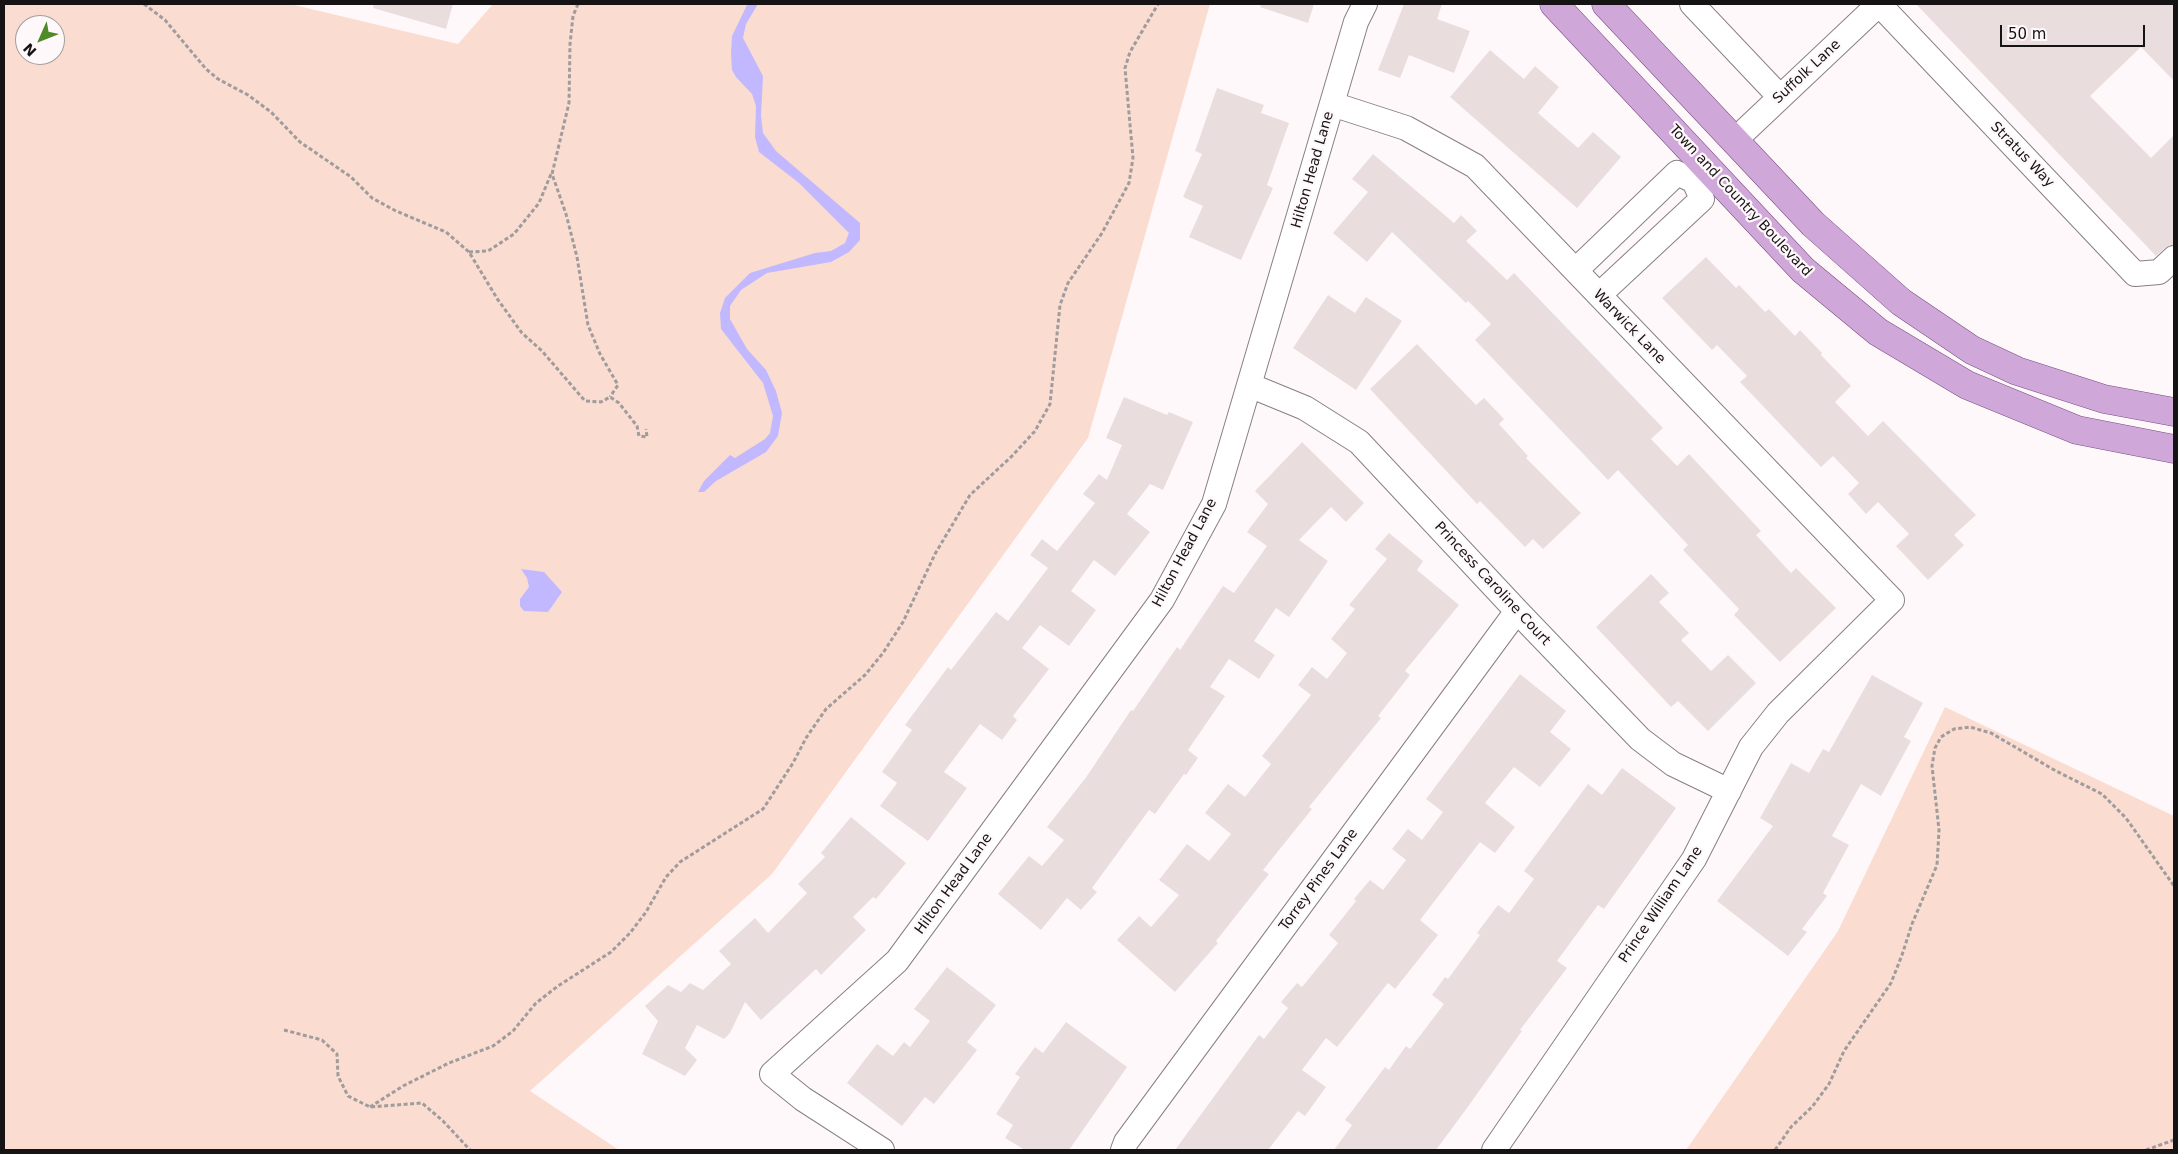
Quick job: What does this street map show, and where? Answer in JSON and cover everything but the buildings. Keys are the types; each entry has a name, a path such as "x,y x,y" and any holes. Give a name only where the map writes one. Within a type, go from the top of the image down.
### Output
{"main road":[{"name":"Town and Country Boulevard","path":"1554,4 1700,175 1739,203 1802,270 1878,332 1975,388 2077,430 2174,449"},
{"path":"1606,4 1813,224 1901,302 1972,350 2017,371 2104,399 2174,412"},
{"path":"1739,203 1768,175"},
{"path":"1975,388 1989,357"}],"street":[{"name":"Hilton Head Lane","path":"882,1150 803,1099 772,1074 897,961 1162,600 1214,504 1356,22 1365,4"},
{"path":"1692,4 1780,97"},
{"name":"Suffolk Lane","path":"1735,140 1879,4"},
{"name":"Stratus Way","path":"1879,4 2135,274 2159,272 2174,258"},
{"name":"Warwick Lane","path":"1332,104 1406,128 1475,166 1892,600"},
{"path":"1576,270 1677,173 1700,175 1702,199 1598,295"},
{"name":"Princess Caroline Court","path":"1249,385 1305,408 1359,442 1640,739 1673,764 1729,792"},
{"name":"Prince William Lane","path":"1494,1150 1694,859 1751,747 1778,713 1892,600"},
{"name":"Torrey Pines Lane","path":"1123,1150 1126,1142 1517,611"}],"path":[{"path":"144,4 165,20 206,69 218,79 248,95 271,112 300,142 351,177 372,198 396,211 446,232 469,252 498,300 522,333 542,351 585,401 601,402 610,397 618,385 600,354 588,325 577,257 566,214 552,174"},
{"path":"469,252 488,251 514,234 539,203 552,174 569,104 570,44 573,16 578,4"},
{"path":"370,1107 403,1086 449,1063 493,1046 513,1030 543,997 610,952 630,933 646,912 666,877 680,862 763,809 826,709 865,675 883,653 903,622 935,554 970,496 1035,431 1050,404 1058,319 1068,283 1102,232 1129,183 1133,158 1125,68 1130,52 1158,4"},
{"path":"610,397 619,403 637,426 639,436 647,437 646,429"},
{"path":"1775,1150 1791,1127 1812,1107 1829,1084 1844,1051 1891,983 1912,924 1937,865 1939,830 1932,766 1941,737 1954,729 1970,727 1991,733 2056,771 2102,794 2126,818 2174,886"},
{"path":"284,1030 322,1040 337,1054 338,1076 348,1096 370,1107 422,1103 443,1121 470,1150"},
{"path":"2146,1150 2174,1140"}],"shaded area":[{"path":"4,4 290,4 458,44 493,4 1210,4 1088,438 772,874 530,1091 619,1150 4,1150"},
{"path":"758,4 746,24 743,38 763,76 761,116 763,133 776,151 860,223 860,240 849,252 831,262 767,273 741,290 730,306 730,319 747,349 766,370 776,391 782,413 778,436 766,452 716,481 704,492 698,492 704,481 730,455 735,458 765,439 770,433 773,416 763,383 721,329 720,313 725,298 750,273 815,253 831,251 845,243 849,233 799,183 759,152 755,137 756,106 752,94 732,70 731,53 732,36 747,5"},
{"path":"521,569 544,572 562,592 548,612 524,611 520,606 520,599 529,587 527,578"},
{"path":"1945,707 2174,816 2174,1150 1686,1150 1838,931"}]}
